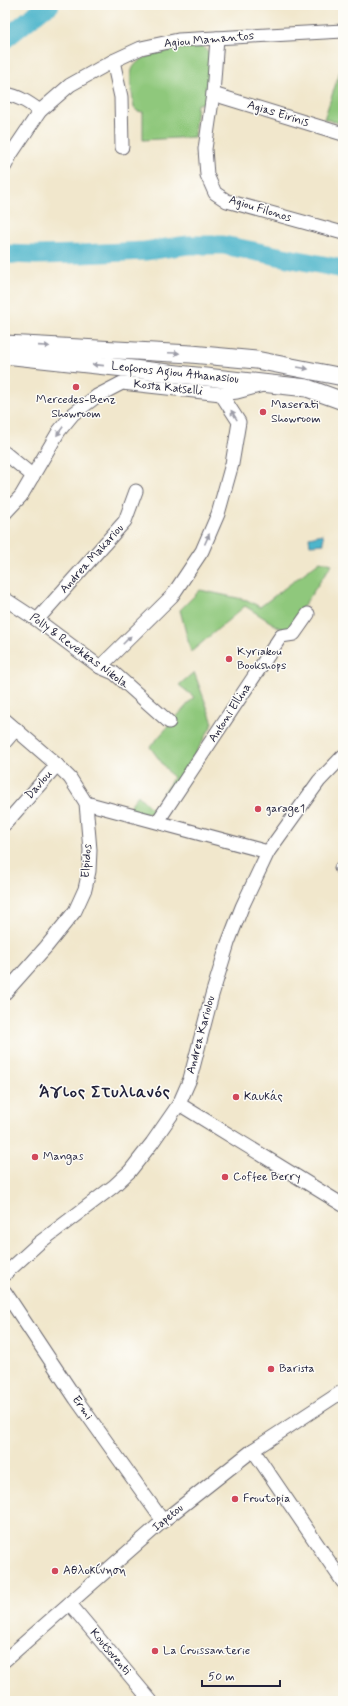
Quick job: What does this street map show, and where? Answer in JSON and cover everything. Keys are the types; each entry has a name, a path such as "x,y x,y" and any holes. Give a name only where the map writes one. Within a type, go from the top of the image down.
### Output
{"main road":[{"name":"Leoforos Agiou Athanasiou","path":"5,344 191,354 256,360 343,377"},
{"name":"Leoforos Agiou Athanasiou","path":"5,355 271,383 307,388 343,401"}],"street":[{"name":"Agiou Mamantos","path":"5,166 11,154 40,111 70,85 113,61 141,48 178,40 343,31"},
{"name":"Agiou Filonos","path":"217,38 213,94 205,149 207,175 214,193 227,201 343,233"},
{"path":"113,61 121,97 122,147"},
{"path":"5,94 27,102 40,111"},
{"name":"Agias Eirinis","path":"213,94 343,134"},
{"name":"Kosta Katselli","path":"5,513 21,496 59,431 74,414 97,396 122,383 221,394 237,392 271,383"},
{"path":"100,667 178,589 204,545 218,514 232,464 239,422 221,394"},
{"path":"5,453 33,476"},
{"name":"Andrea Makariou","path":"37,620 125,521 136,491"},
{"name":"Polly & Revekkas Nikola","path":"5,599 37,620 100,667 114,674 169,722"},
{"name":"Antoni Ellina","path":"158,822 281,636 294,634 308,614"},
{"name":"Elpidos","path":"5,720 57,764 70,778 86,803 90,850 89,870 85,889 75,911 46,947 8,984"},
{"path":"5,742 16,729"},
{"name":"Andrea Kariolou","path":"5,1274 39,1243 114,1186 130,1171 152,1143 179,1104 190,1079 212,995 228,943 242,907 268,852 319,781 343,756"},
{"name":"Davlou","path":"5,824 57,764"},
{"path":"86,803 268,852"},
{"path":"179,1104 343,1205"},
{"name":"Ermi","path":"5,1292 76,1400 163,1521"},
{"name":"Iapetou","path":"5,1660 163,1521 253,1450 343,1390"},
{"path":"253,1450 343,1582"},
{"name":"Koutsoventi","path":"70,1604 151,1701"}],"green space":[{"path":"202,46 212,55 207,103 197,104 194,137 143,140 143,112 137,111 134,108 131,78 132,70 136,64 152,55"},
{"path":"343,62 343,124 324,119"},
{"path":"320,561 332,564 286,632 245,606 191,652 180,610 200,590 247,600 260,607"},
{"path":"194,672 213,723 162,813 139,814 124,809 129,807 138,795 153,810 173,778 150,747 194,697 179,685"}],"water":[{"path":"323,534 324,544 310,545 309,537"}],"waterway":[{"path":"5,39 42,9 50,5"},
{"path":"5,254 81,254 145,251 188,245 223,245 343,269"}],"place":[{"name":"Mercedes-Benz Showroom","path":"76,387"},
{"name":"Maserati Showroom","path":"263,412"},
{"name":"Kyriakou Bookshops","path":"229,659"},
{"name":"garage1","path":"258,809"},
{"name":"Καυκάς","path":"236,1097"},
{"name":"Mangas","path":"35,1157"},
{"name":"Coffee Berry","path":"225,1177"},
{"name":"Barista","path":"271,1369"},
{"name":"Froutopia","path":"235,1499"},
{"name":"Αθλοκίνηση","path":"55,1571"},
{"name":"La Croissanterie","path":"155,1651"}],"district":[{"name":"Άγιος Στυλιανός","path":"105,1092"}]}
